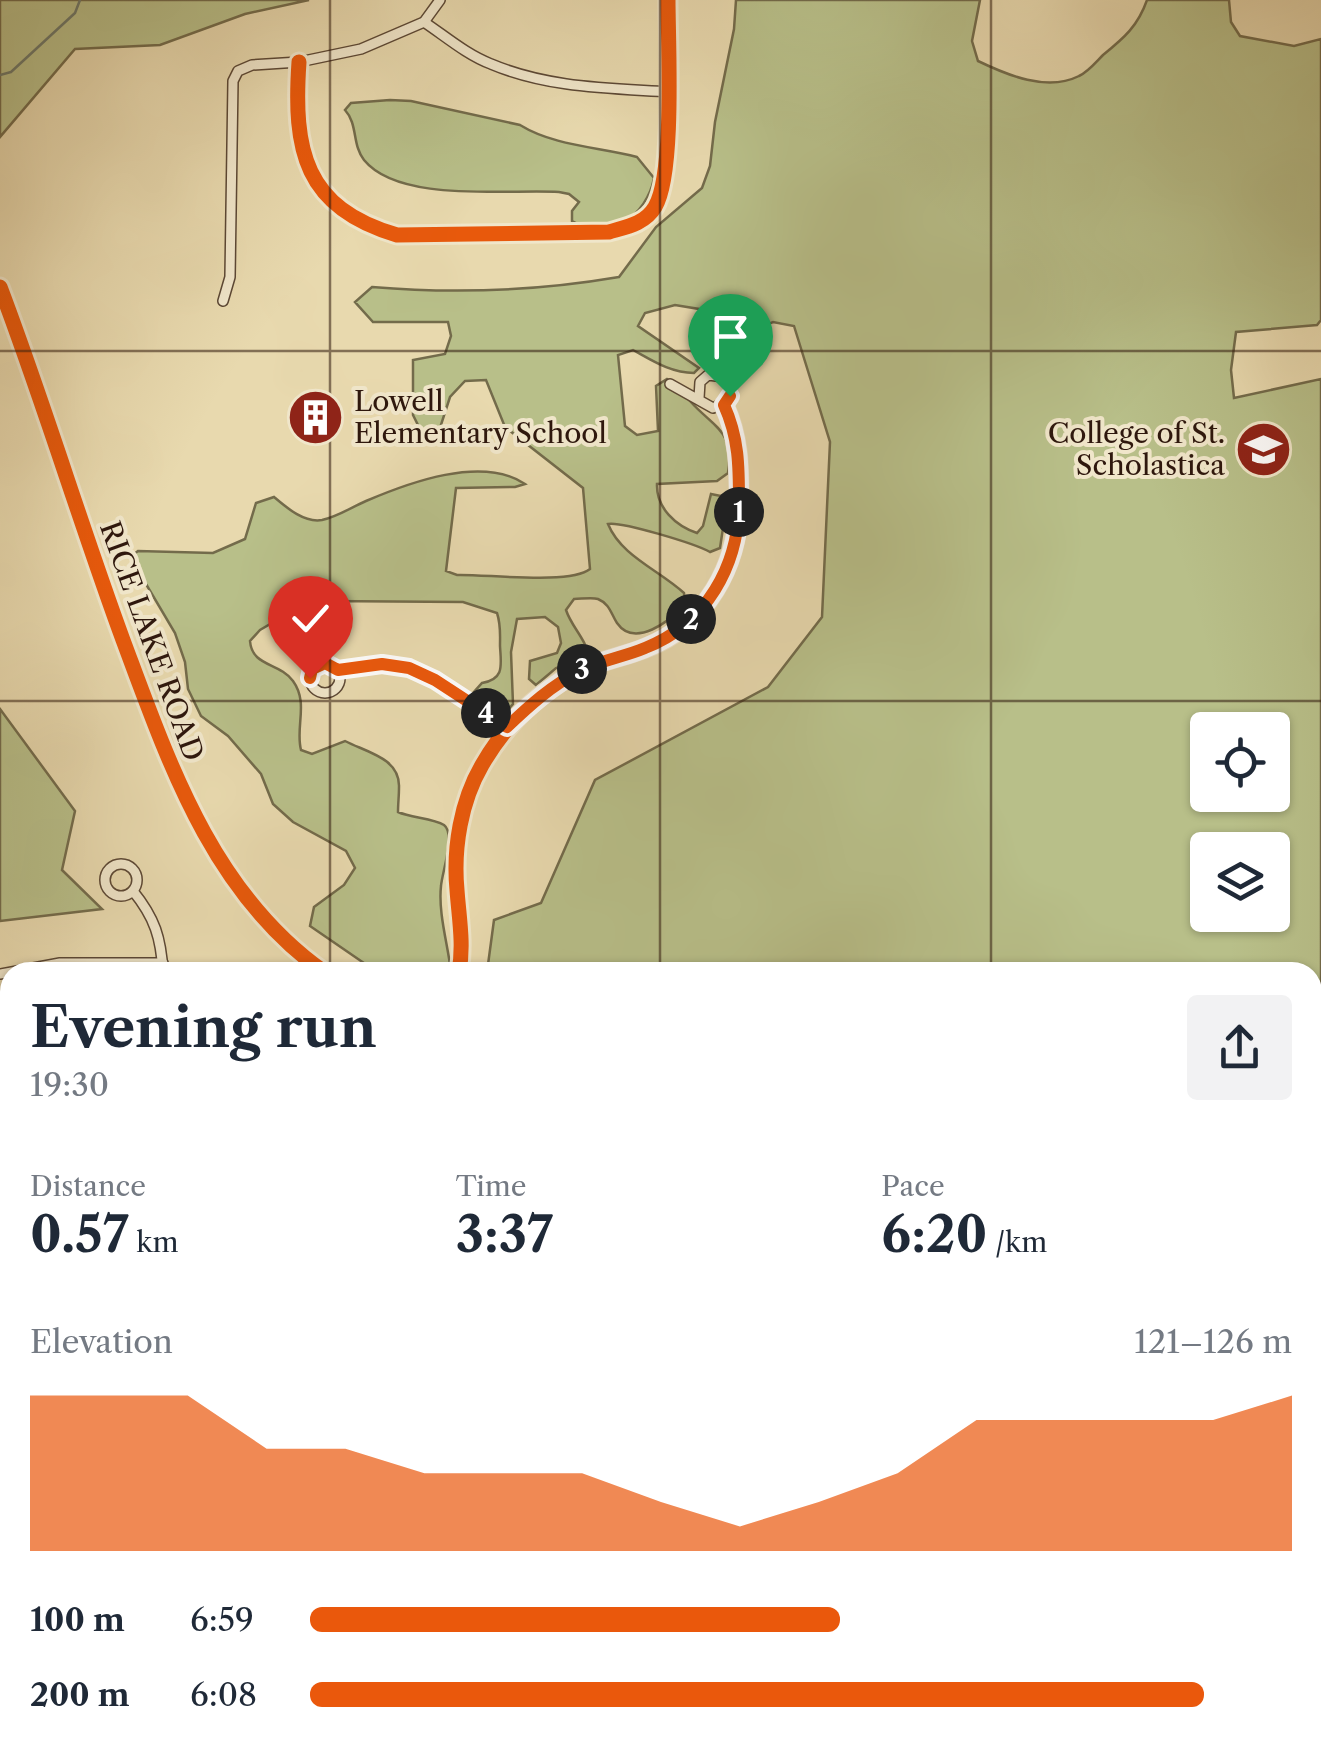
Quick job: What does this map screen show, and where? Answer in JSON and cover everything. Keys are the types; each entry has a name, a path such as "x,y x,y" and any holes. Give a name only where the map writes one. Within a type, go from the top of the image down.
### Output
{"main road":[{"name":"RICE LAKE ROAD","path":"0,287 172,773 210,848 255,910 309,962"}],"street":[{"path":"223,301 230,277 233,82 238,71 252,64 299,62 361,49 424,22 440,0"},
{"path":"299,62 298,127 311,177 340,210 364,225 397,235 609,232 642,222 655,208 664,184 668,0"},
{"path":"424,22 487,63 533,78 578,87 669,92"},
{"path":"699,398 700,382 708,375 719,374 731,385 724,405"},
{"path":"670,384 708,406 724,405"},
{"path":"460,962 462,932 456,868 460,825 480,769 507,727 550,689 582,669 666,639 687,624 711,598 731,558 739,514 739,454 736,430 724,405"},
{"path":"338,670 382,664 409,668 435,680 507,727"},
{"path":"133,890 152,914 160,932 162,962"}],"green space":[{"path":"0,0 309,0 245,14 160,45 75,49 0,137"},
{"path":"736,0 980,0 972,41 978,61 1041,82 1067,81 1089,69 1130,31 1147,0 1229,0 1231,22 1240,36 1294,46 1321,39 1321,320 1317,325 1236,332 1231,370 1234,398 1321,379 1321,962 488,962 494,920 541,903 595,780 768,687 822,617 830,442 794,326 773,322 757,329 747,354 730,362 711,351 708,325 699,309 675,305 645,313 638,326 699,368 694,373 670,369 633,350 618,355 625,426 637,435 658,431 656,386 667,379 721,431 728,447 728,473 717,481 657,484 660,501 669,515 697,533 703,526 711,494 721,496 720,548 710,552 659,534 608,524 631,554 684,593 685,606 652,630 633,633 617,623 602,601 574,599 566,610 589,658 556,668 536,685 529,679 530,661 557,653 561,643 558,627 545,617 517,619 511,652 513,704 506,712 479,700 474,692 500,670 497,613 463,602 323,601 301,606 260,630 250,641 256,656 287,675 298,689 301,750 312,754 345,741 380,757 398,777 398,812 444,825 449,836 440,896 449,962 362,962 310,926 314,907 344,885 355,868 346,851 293,822 273,804 261,774 228,736 201,716 188,689 185,662 175,633 130,557 138,551 213,553 245,539 256,503 274,497 302,517 322,520 423,480 488,472 525,484 456,488 446,571 457,575 547,578 590,569 583,488 505,427 486,380 465,381 450,397 440,428 421,431 413,415 413,360 445,354 451,336 448,322 373,322 355,302 372,287 496,290 619,277 656,227 702,188 710,166"},
{"path":"390,100 520,125 562,142 637,157 654,178 650,192 624,222 599,229 572,221 572,211 579,202 569,194 455,191 402,183 380,174 364,160 345,110 351,103"},
{"path":"0,709 75,811 62,870 102,909 0,921"}],"waterway":[{"path":"0,75 11,72 75,13 80,0"}],"cycle path":[{"path":"299,62 299,122 311,171 324,192 366,223 397,235 609,232 646,217 655,207 661,190 669,107 668,0"},
{"path":"0,287 123,640 177,778 223,865 252,904 312,962"},
{"path":"460,962 458,841 469,794 491,750 524,711 563,680 643,649 685,625 715,590 725,570 737,525 739,488 735,440 724,405"}],"place":[{"name":"Lowell Elementary School","path":"315,417"},
{"name":"College of St. Scholastica","path":"1264,449"}],"route":[{"path":"310,678 312,669 325,663 338,670 382,664 409,668 435,680 507,727 550,689 582,669 666,639 687,624 711,598 724,576 736,541 739,454 736,430 724,405 730,396"}]}
